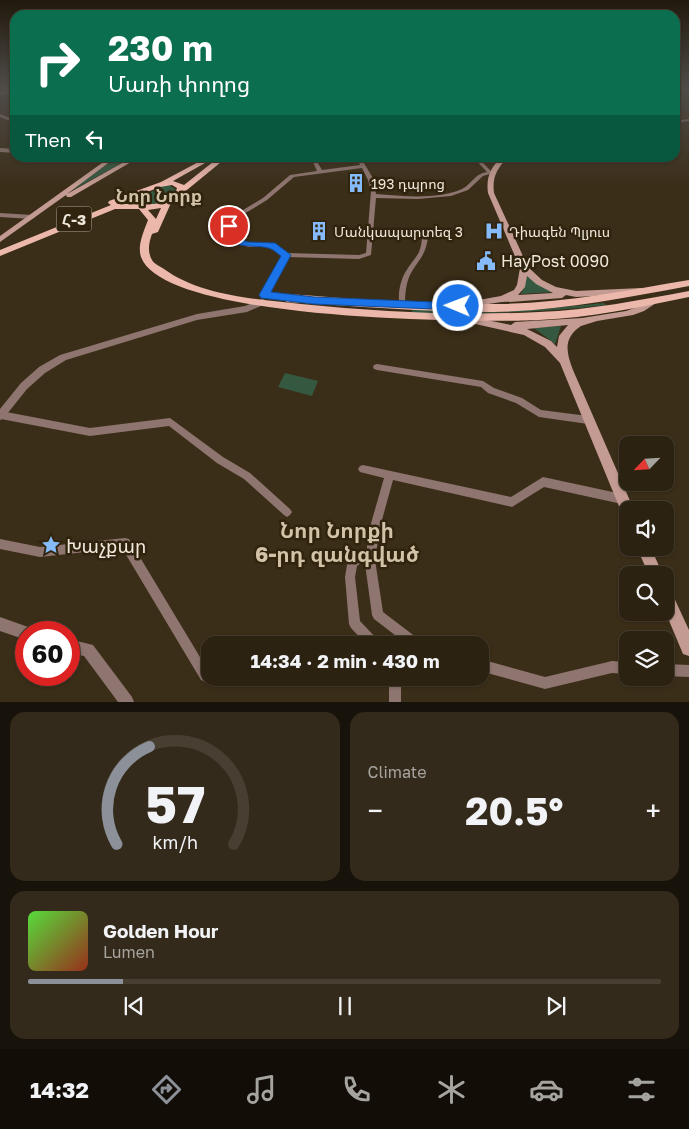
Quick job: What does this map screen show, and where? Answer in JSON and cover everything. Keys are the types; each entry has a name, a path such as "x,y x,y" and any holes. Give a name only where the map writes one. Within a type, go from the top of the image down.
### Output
{"main road":[{"path":"0,240 107,162"},
{"path":"34,215 128,162"},
{"path":"203,162 183,174 148,190 136,198 134,203 152,220 145,240 146,256 149,263 172,282 208,293 338,306 402,310 507,326 538,337 548,344 565,362"},
{"path":"140,207 154,208 168,202 217,162"},
{"path":"501,162 491,173 489,182 490,193 524,268 539,282 554,290 576,294"},
{"path":"160,184 170,183 178,185 181,187 180,192"},
{"name":"Հ-3","path":"0,248 148,190"},
{"path":"168,202 152,240 155,258 161,267 191,282 263,299"},
{"name":"Հ-3","path":"0,253 113,207 140,207"},
{"path":"497,300 517,292 522,286 524,268"},
{"path":"458,306 538,311 689,283"},
{"path":"402,310 458,306 497,300 644,291"},
{"path":"630,294 628,296 630,299 639,304"},
{"path":"461,318 639,304 689,294"},
{"path":"507,326 583,321 628,313 647,306 654,301"},
{"path":"583,321 569,329 564,338 562,346 565,362 622,499"},
{"path":"674,614 689,648"}],"street":[{"path":"315,162 320,172"},
{"path":"362,162 364,166 372,180 375,196 369,254 367,256 286,255 272,245 248,244 232,238 229,226 231,219 265,199 292,176 364,166"},
{"path":"480,162 491,173"},
{"path":"375,196 422,198 458,192 464,190 480,174 491,173"},
{"path":"0,215 34,215"},
{"path":"402,310 404,282 409,271 418,261 425,245 425,236"},
{"path":"286,255 263,299 247,309 197,317 63,357 30,380 0,415 90,432 170,422 220,460 247,476 287,512"},
{"path":"377,367 483,384 491,390 519,400 539,413 588,420"},
{"path":"363,469 512,502 543,482 622,499"},
{"path":"389,476 375,527 370,560 378,615 405,636"},
{"path":"0,544 40,552 125,543 201,669"},
{"path":"366,636 354,624 350,577 352,563 360,558 370,560"},
{"path":"0,624 15,629"},
{"path":"80,648 88,650 127,702"},
{"path":"489,667 545,683 612,667 619,667"},
{"path":"674,670 689,670"},
{"path":"395,686 395,702"}],"green space":[{"path":"110,162 124,162 67,193"},
{"path":"169,185 176,190 164,201 155,205 139,203 142,197 162,186"},
{"path":"526,273 553,292 521,294 525,285"},
{"path":"604,303 606,305 533,311 412,313 412,309 546,309"},
{"path":"561,326 555,344 534,328"},
{"path":"285,373 318,381 312,396 278,387"}],"place":[{"name":"193 դպրոց","path":"356,183"},
{"name":"Մանկապարտեզ 3","path":"319,231"},
{"name":"Դիագեն Պլյուս","path":"494,231"},
{"name":"HayPost 0090","path":"486,261"},
{"name":"Խաչքար","path":"51,545"}],"district":[{"name":"Նոր Նորք","path":"159,195"},
{"name":"Նոր Նորքի 6-րդ զանգված","path":"337,542"}],"route":[{"path":"229,226 229,234 236,241 248,244 272,245 286,255 264,295 314,300 458,306"}]}
